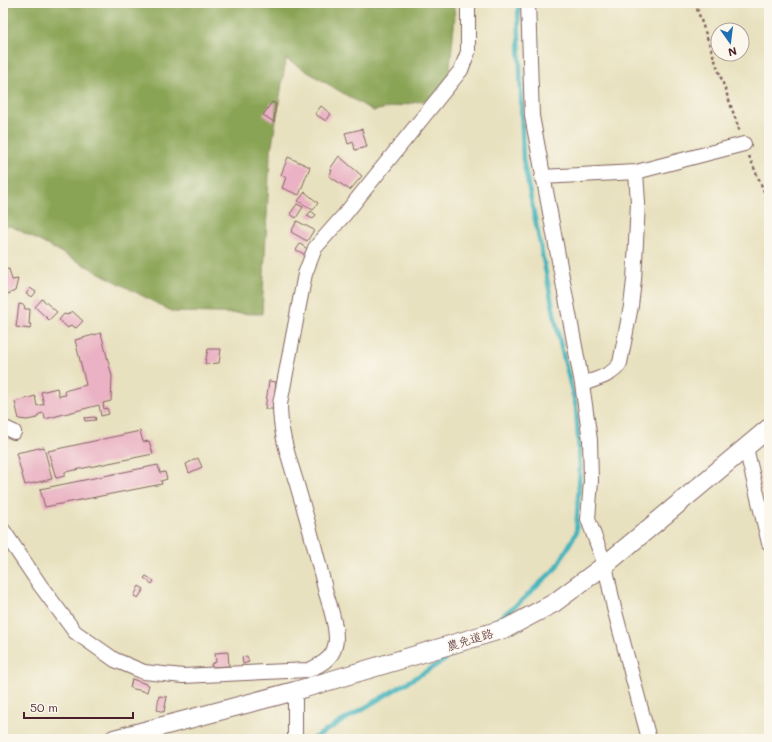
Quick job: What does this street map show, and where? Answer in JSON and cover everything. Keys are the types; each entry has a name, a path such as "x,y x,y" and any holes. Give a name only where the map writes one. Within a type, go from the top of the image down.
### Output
{"street":[{"path":"3,530 40,585 75,632 115,660 144,672 182,676 313,677 336,646 334,622 300,495 282,438 280,424 280,404 305,274 316,248 461,70 468,52 468,3"},
{"path":"528,3 530,96 542,177 582,384 590,440 591,481 588,519 605,565 614,608 649,739"},
{"path":"542,177 636,172 744,144"},
{"path":"582,384 610,373 618,367 620,362 631,306 634,280 638,203 638,178 636,172"},
{"name":"農免道路","path":"114,739 295,691 313,677 507,628 554,603 605,565 769,428"},
{"path":"746,448 769,543"},
{"path":"294,739 295,691"}],"path":[{"path":"695,3 744,144 769,203"}],"green space":[{"path":"3,3 453,3 455,16 447,96 373,111 286,59 270,157 262,314 173,312 13,227 3,225"}],"building":[{"path":"272,102 276,104 274,122 263,115"},
{"path":"321,106 331,114 326,121 315,114"},
{"path":"362,129 367,147 355,150 353,142 348,144 345,133"},
{"path":"339,156 362,176 350,190 329,176 332,170 330,169"},
{"path":"288,157 310,167 299,195 282,188 286,177 281,175"},
{"path":"305,192 318,203 313,210 298,201"},
{"path":"297,204 303,207 296,218 290,214"},
{"path":"311,211 316,215 313,219 307,216"},
{"path":"297,221 314,230 307,241 291,232"},
{"path":"300,244 309,250 306,255 296,250"},
{"path":"9,269 12,280 18,279 15,291 3,296 3,270"},
{"path":"30,288 36,292 32,297 26,294"},
{"path":"42,299 57,312 49,320 35,307"},
{"path":"19,304 24,305 25,309 30,309 30,329 16,327"},
{"path":"3,309 6,325 3,326"},
{"path":"72,311 83,321 76,328 71,325 68,328 59,320 64,314 67,315"},
{"path":"101,333 112,376 111,401 103,403 104,409 107,408 109,414 101,416 99,405 45,419 44,413 39,414 37,418 27,420 19,419 15,402 35,396 37,406 44,404 41,392 57,388 59,396 66,395 64,391 86,385 75,340"},
{"path":"208,349 221,349 219,363 205,364"},
{"path":"269,381 276,382 273,409 265,409"},
{"path":"95,417 96,420 85,421 84,418"},
{"path":"140,431 143,442 149,441 153,454 65,472 65,476 56,478 48,451"},
{"path":"44,447 52,479 25,485 16,453"},
{"path":"198,458 202,467 189,473 186,464"},
{"path":"158,465 160,473 165,472 167,479 161,481 162,484 45,507 40,489"},
{"path":"146,576 154,581 152,584 144,578"},
{"path":"139,586 144,589 138,598 134,596"},
{"path":"228,652 229,666 212,667 211,664 216,662 215,653"},
{"path":"247,656 249,662 243,664 242,657"},
{"path":"132,679 149,685 147,692 130,688"},
{"path":"159,696 167,697 164,712 157,710"}],"waterway":[{"path":"490,625 520,602 556,568 576,533 580,467 576,407 560,343 523,159 518,3"},
{"path":"312,739 445,660"}]}
